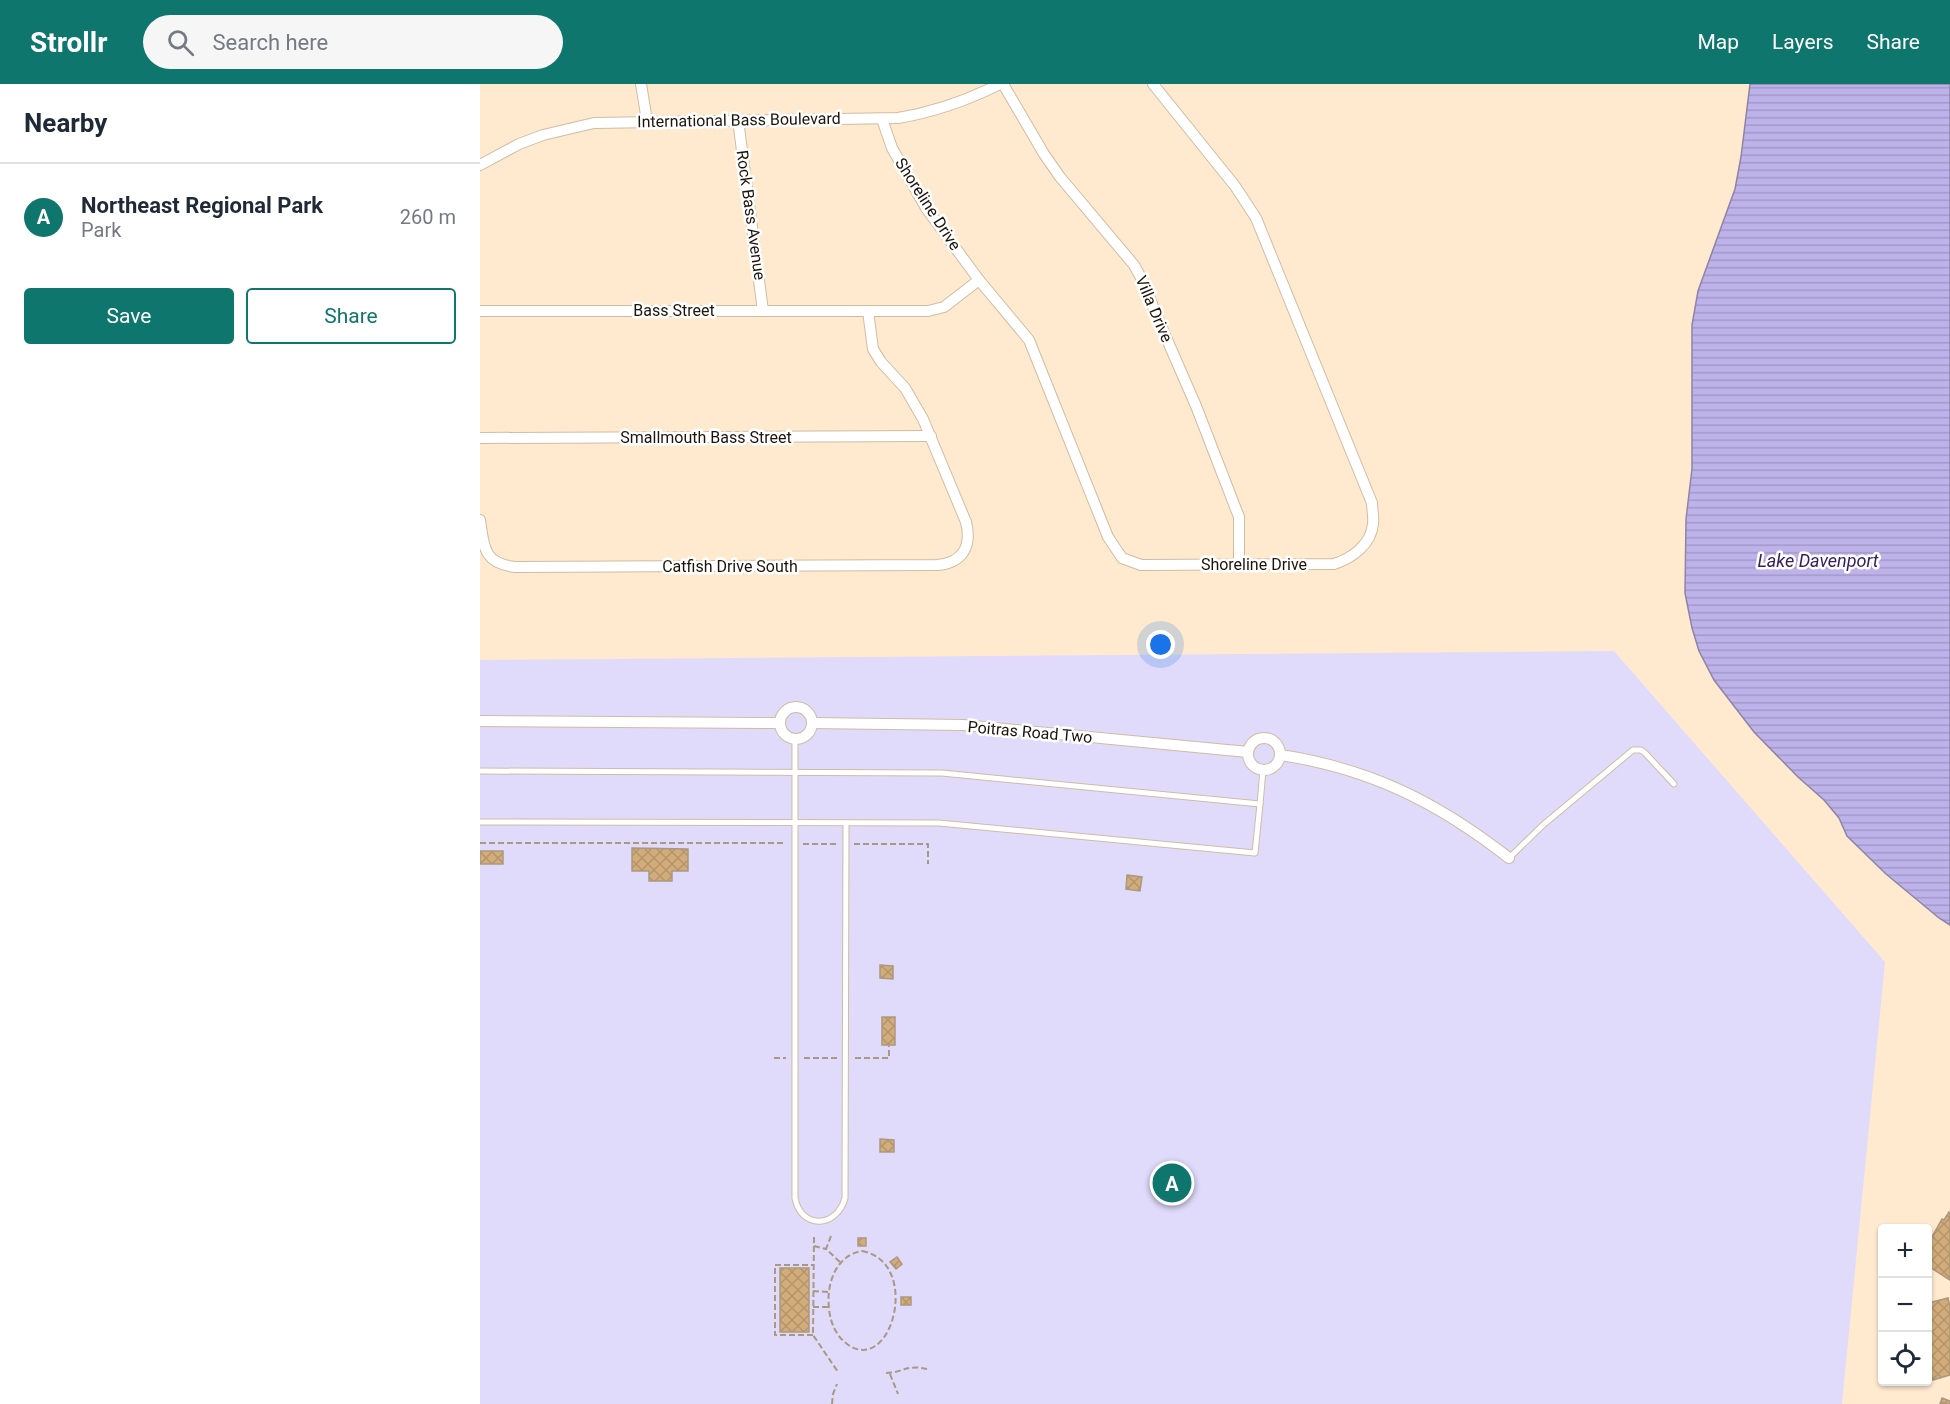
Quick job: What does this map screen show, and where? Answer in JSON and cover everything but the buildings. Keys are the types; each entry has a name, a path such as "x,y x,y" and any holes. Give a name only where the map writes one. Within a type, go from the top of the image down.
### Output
{"street":[{"path":"642,84 646,121"},
{"name":"International Bass Boulevard","path":"480,165 519,144 556,130 594,123 882,119 946,108 1001,84"},
{"name":"Villa Drive","path":"1001,84 1060,177 1141,276 1196,406 1239,517 1239,564"},
{"name":"Shoreline Drive","path":"882,119 892,148 926,208 979,280 1029,340 1108,537 1122,558 1141,565 1334,564 1348,560 1364,545 1373,525 1372,503 1256,218 1235,186 1153,84"},
{"name":"Rock Bass Avenue","path":"738,120 763,311"},
{"name":"Bass Street","path":"480,311 916,312 938,309 968,290 979,280"},
{"path":"868,311 873,349 881,362 905,388 931,436"},
{"name":"Smallmouth Bass Street","path":"480,438 931,436"},
{"name":"Catfish Drive South","path":"480,520 485,550 493,561 514,567 937,565 953,561 964,551 968,537 966,522 931,436"},
{"path":"796,707 809,714 812,723 805,737 795,740 785,736 779,723 785,711 796,707"},
{"path":"480,721 779,723"},
{"name":"Poitras Road Two","path":"812,723 963,725 1248,752"},
{"path":"1266,737 1279,745 1281,755 1277,765 1263,770 1253,765 1248,752 1255,741 1266,737"},
{"path":"1281,755 1339,767 1376,779 1408,793 1453,817 1509,858"}],"lane":[{"path":"795,740 795,1198 803,1215 815,1221 830,1219 836,1215 845,1198 846,823"},
{"path":"1509,858 1544,825 1633,750 1641,750 1645,753 1674,784"},
{"path":"480,822 939,824 1255,853 1263,770"},
{"path":"480,771 942,773 1260,804"}],"path":[{"path":"480,843 928,844 928,864"},
{"path":"826,1249 831,1236"},
{"path":"814,1237 813,1335 838,1372"},
{"path":"813,1246 826,1249 841,1263"},
{"path":"870,1252 883,1262 888,1268 893,1283 896,1309 889,1332 884,1339 869,1348 860,1350 840,1338 832,1325 828,1307 829,1292 832,1276 850,1254 870,1252"},
{"path":"813,1265 775,1265 775,1335 813,1335"},
{"path":"813,1291 829,1292"},
{"path":"813,1307 828,1307"},
{"path":"898,1394 888,1373 912,1366 927,1369"},
{"path":"832,1404 832,1394 837,1384"}],"shaded area":[{"path":"1614,651 1885,962 1842,1404 480,1404 480,660"}],"water":[{"name":"Lake Davenport","path":"1750,84 1950,84 1950,925 1886,874 1847,836 1839,818 1824,800 1754,732 1714,680 1699,651 1692,628 1685,593 1686,519 1692,469 1692,325 1698,291 1735,189"}],"place":[{"name":"Northeast Regional Park","path":"1172,1183"}]}
